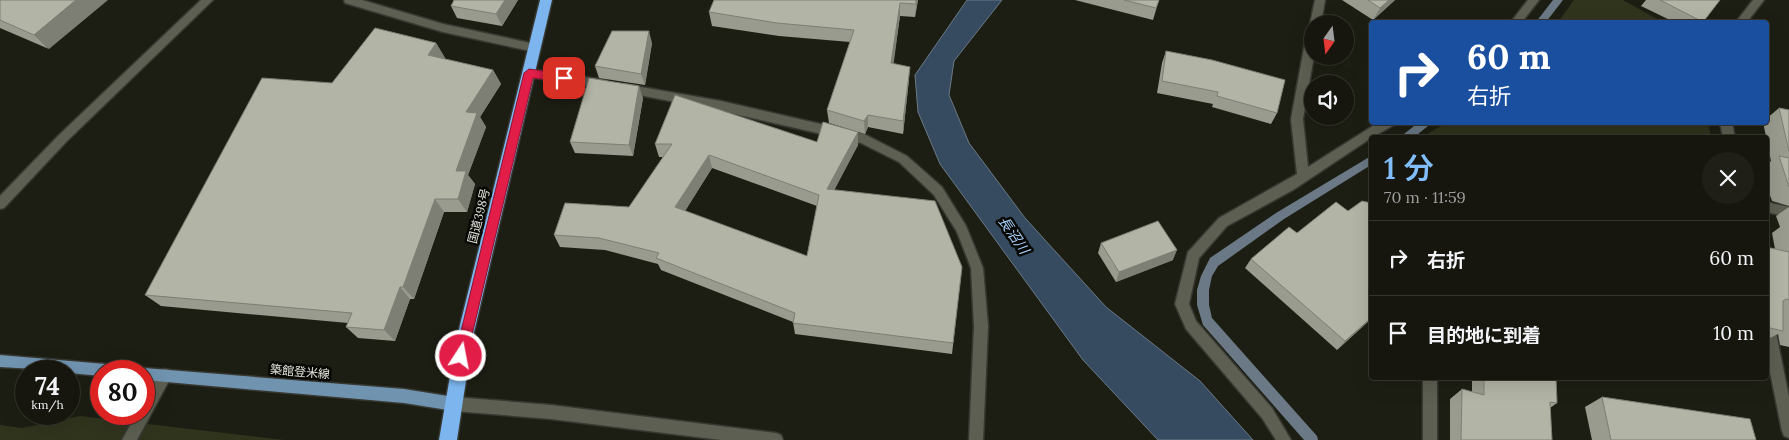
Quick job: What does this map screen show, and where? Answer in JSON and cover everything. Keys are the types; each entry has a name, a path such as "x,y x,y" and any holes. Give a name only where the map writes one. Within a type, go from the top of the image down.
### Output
{"highway":[{"name":"国道398号","path":"448,440 464,341 546,0"}],"main road":[{"path":"0,361 90,369"},
{"name":"築館登米線","path":"155,375 404,396 454,404"}],"street":[{"path":"0,204 64,138 208,0"},
{"path":"348,0 443,28 535,48"},
{"path":"1317,15 1320,0"},
{"path":"1518,20 1534,0"},
{"path":"1743,20 1759,0"},
{"path":"1303,177 1296,119 1307,65"},
{"path":"529,73 582,80 801,123 864,139 904,159 938,191 962,230 976,268 981,326 976,440"},
{"path":"1369,135 1385,125"},
{"path":"1284,440 1268,413 1191,326 1182,304 1193,256 1223,222 1303,177 1369,135"},
{"path":"1769,208 1789,212"},
{"path":"1769,333 1789,432"},
{"path":"155,394 165,375"},
{"path":"1430,380 1430,440"},
{"path":"454,404 550,412 776,440"},
{"path":"129,440 138,425"}],"green space":[{"path":"1574,0 1623,0 1658,20 1559,20"},
{"path":"1443,125 1708,125 1711,135 1425,135"},
{"path":"80,416 90,417 90,425 155,425 284,440 0,440 0,425 22,428 36,425 80,425"}],"water":[{"name":"長沼川","path":"967,0 1002,0 954,61 949,95 969,143 1025,218 1106,307 1200,381 1253,440 1158,440 1083,360 940,164 918,112 915,75"}],"building":[{"path":"0,0 76,0 34,35 0,20"},
{"path":"454,0 505,0 496,14 451,6"},
{"path":"714,0 916,0 916,4 900,3 891,63 910,67 903,121 868,115 864,121 827,110 854,30 777,23 709,12"},
{"path":"1124,0 1159,0 1156,8"},
{"path":"1368,0 1389,0 1380,8"},
{"path":"1660,0 1720,0 1705,20 1699,20"},
{"path":"375,28 436,43 428,55 493,70 466,112 477,113 456,171 466,171 458,199 435,199 403,287 400,287 384,330 346,327 352,313 145,295 262,78 332,83"},
{"path":"612,31 649,31 641,74 595,66"},
{"path":"1166,51 1212,60 1285,80 1277,113 1217,96 1218,92 1162,81"},
{"path":"589,78 639,86 629,145 570,142"},
{"path":"675,95 817,142 823,122 858,132 827,189 935,201 962,267 953,343 793,323 795,313 656,258 659,253 599,238 554,235 565,203 629,207 672,144 655,144","holes":["709,155 819,195 807,256 675,207"]},
{"path":"1779,108 1789,110 1789,151"},
{"path":"1779,156 1789,158 1789,187"},
{"path":"1362,201 1369,203 1369,320 1345,341 1251,259 1289,227 1297,233 1336,202 1348,211"},
{"path":"1158,221 1177,250 1119,272 1101,243"},
{"path":"1769,248 1789,252 1789,300 1783,301 1783,331 1769,328"},
{"path":"1484,380 1556,380 1557,403 1550,402 1552,440 1461,440 1462,389 1484,395"},
{"path":"1602,397 1750,419 1756,440 1611,440"}],"waterway":[{"path":"1543,20 1558,0"},
{"path":"1408,135 1424,125"},
{"path":"1312,440 1207,321 1203,305 1204,283 1214,262 1280,216 1369,161"}],"route":[{"path":"461,356 529,73 564,78"}]}
